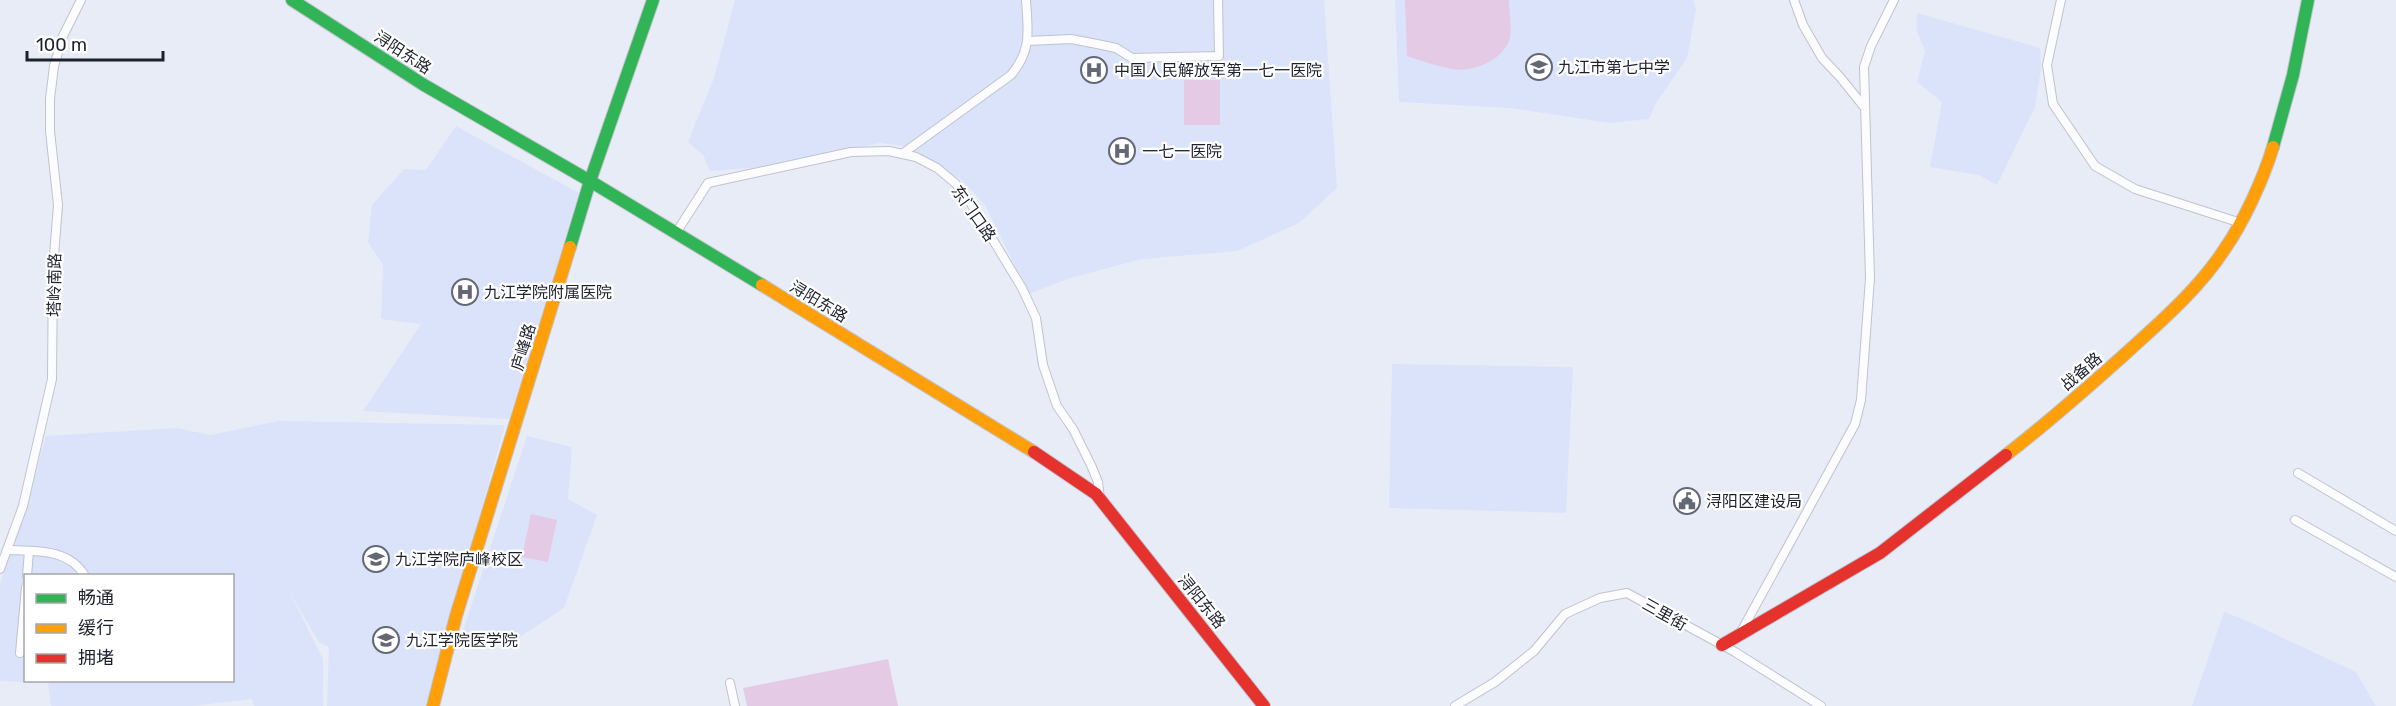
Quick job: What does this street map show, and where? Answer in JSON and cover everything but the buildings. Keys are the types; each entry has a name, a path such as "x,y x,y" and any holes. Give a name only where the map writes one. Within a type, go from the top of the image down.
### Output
{"main road":[{"name":"浔阳东路","path":"292,0 424,85 590,181 1009,435 1096,494 1264,706"},
{"name":"庐峰路","path":"433,706 456,616 590,181 653,0"},
{"name":"战备路","path":"1722,645 1880,552 2051,420 2138,343 2209,270 2241,223 2268,160 2284,113 2308,0"}],"street":[{"name":"塔岭南路","path":"0,569 23,506 52,380 53,268 58,205 50,131 50,99 54,66 63,36 81,0"},
{"path":"902,154 1011,75 1023,61 1028,40 1026,0"},
{"path":"1028,40 1071,39 1116,48 1132,58 1219,56 1218,0"},
{"path":"1794,0 1803,26 1822,58 1865,108"},
{"path":"1739,635 1855,423 1861,400 1870,278 1864,67 1870,46 1894,0"},
{"path":"2061,0 2047,65 2054,104 2095,166 2135,189 2241,223"},
{"name":"东门口路","path":"676,233 708,183 851,152 889,151 916,157 937,168 955,183 970,202 1022,288 1036,318 1043,365 1057,406 1073,429 1091,465 1098,482 1100,500"},
{"path":"2298,473 2396,531"},
{"path":"2295,520 2396,578"},
{"path":"7,550 53,553 67,558 78,566 84,574"},
{"path":"27,574 29,551"},
{"name":"三里街","path":"1455,706 1495,682 1534,651 1565,614 1600,598 1627,593 1722,645 1821,706"},
{"path":"20,653 24,609"},
{"path":"730,683 735,706"}],"shaded area":[{"name":"一七一医院","path":"735,0 1324,0 1337,188 1299,223 1237,251 1142,259 1070,278 1029,294 985,205 962,180 903,146 880,143 778,166 710,171 703,155 688,142 714,78"},
{"name":"九江市第七中学","path":"1395,0 1693,0 1696,9 1687,58 1656,103 1649,119 1609,123 1510,108 1399,102"},
{"path":"1405,0 1509,0 1511,24 1507,46 1495,59 1478,67 1460,70 1407,56"},
{"path":"1917,13 2040,48 2041,68 2035,107 1997,185 1979,175 1930,167 1942,102 1917,82 1925,51 1916,30"},
{"path":"1184,80 1220,80 1220,125 1184,125"},
{"name":"九江学院附属医院","path":"456,126 579,193 509,419 363,411 421,324 381,319 383,265 368,242 372,205 404,169 426,170"},
{"path":"1392,364 1573,367 1566,513 1389,508"},
{"path":"279,421 505,425 426,706 327,706 329,647 319,642 289,591 323,659 323,706 254,706 252,699 191,706 51,706 48,683 24,682 0,681 0,584 22,521 46,436 177,428 210,435"},
{"path":"527,436 572,447 568,499 597,515 564,608 506,646 462,634"},
{"path":"531,514 557,520 548,562 522,557"},
{"path":"2224,612 2356,672 2376,706 2192,706"},
{"path":"888,659 898,706 747,706 743,688"}],"traffic: fast":[{"path":"292,0 424,85 590,181 762,285"},
{"path":"570,247 590,181 653,0"},
{"path":"2273,147 2293,75 2308,0"}],"traffic: slow":[{"path":"2006,455 2124,355 2177,306 2202,279 2224,250 2252,201 2273,147"},
{"path":"433,706 456,616 570,247"},
{"path":"762,285 1034,452"}],"traffic: jam":[{"path":"1034,452 1096,494 1264,706"},
{"path":"1722,645 1880,553 2006,455"}],"place":[{"name":"九江市第七中学","path":"1539,67"},
{"name":"中国人民解放军第一七一医院","path":"1094,70"},
{"name":"一七一医院","path":"1122,151"},
{"name":"九江学院附属医院","path":"465,292"},
{"name":"浔阳区建设局","path":"1687,501"},
{"name":"九江学院庐峰校区","path":"376,559"},
{"name":"九江学院医学院","path":"386,640"}]}
